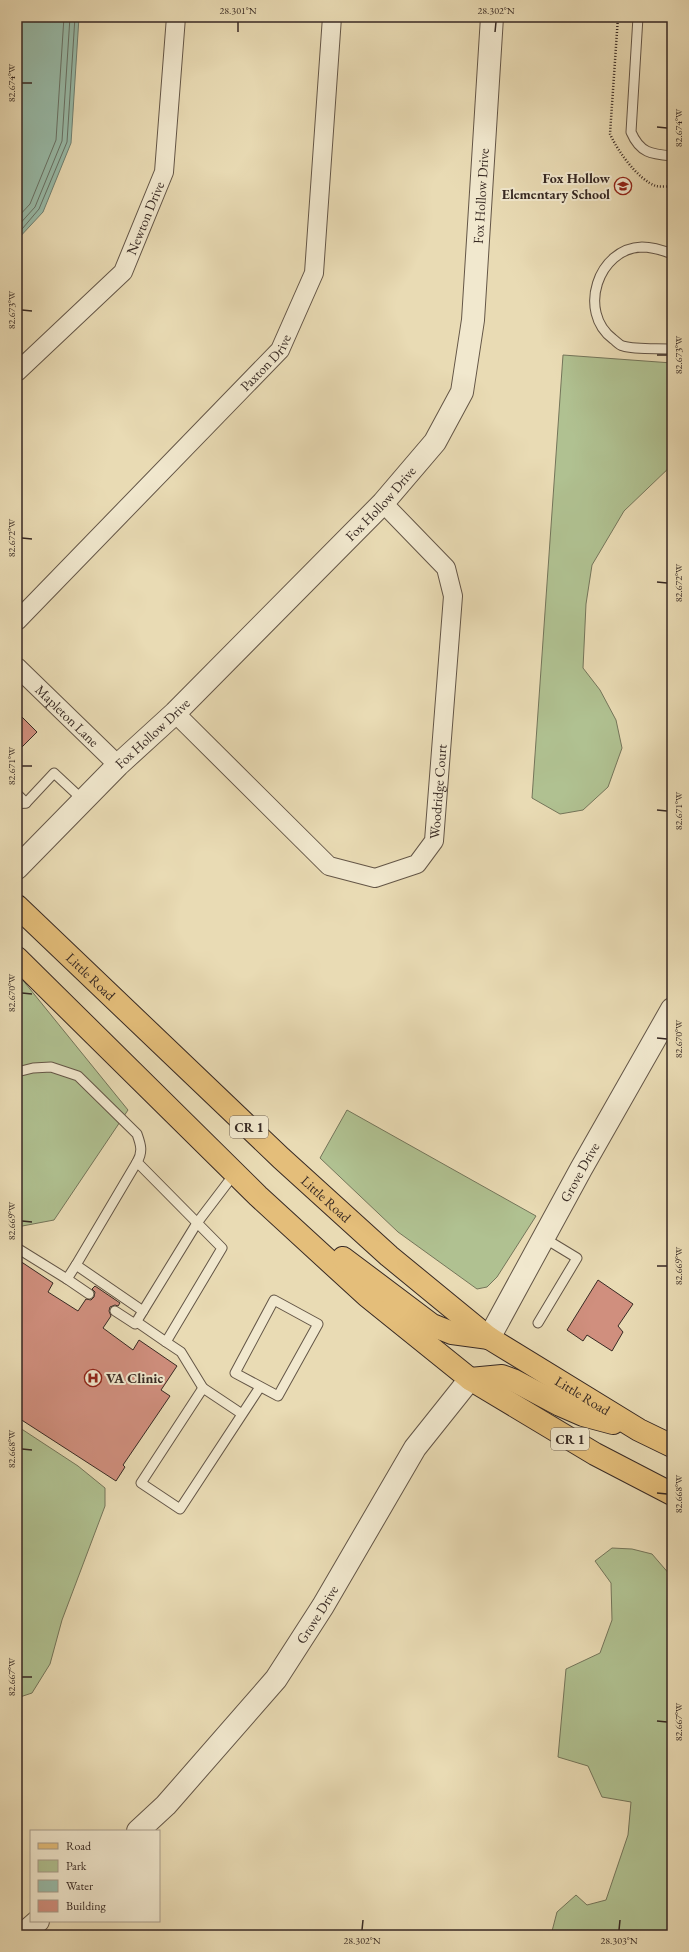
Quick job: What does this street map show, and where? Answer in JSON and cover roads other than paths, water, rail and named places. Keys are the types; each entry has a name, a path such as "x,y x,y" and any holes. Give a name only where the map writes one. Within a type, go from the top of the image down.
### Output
{"main road":[{"name":"Little Road","path":"17,906 281,1158 389,1256 490,1338 639,1430 672,1446"},
{"name":"CR 1","path":"17,958 235,1173 367,1296 470,1379 594,1454 672,1494"},
{"path":"312,1246 343,1258 432,1324 452,1333 490,1338"},
{"path":"470,1379 502,1376 513,1380 566,1408 639,1430"}],"street":[{"name":"Newton Drive","path":"17,372 123,272 164,172 176,17"},
{"name":"Paxton Drive","path":"17,620 280,350 314,273 332,17"},
{"name":"Fox Hollow Drive","path":"17,868 118,765 175,713 383,503 434,442 462,392 473,320 492,17"},
{"name":"Woodridge Court","path":"175,713 329,866 375,878 417,864 434,841 453,596 446,568 383,503"},
{"name":"Mapleton Lane","path":"17,667 118,765"},
{"name":"Grove Drive","path":"490,1338 672,1009"},
{"name":"Grove Drive","path":"139,1830 166,1805 276,1679 323,1606 415,1448 470,1379"},
{"path":"22,1935 37,1922"}],"lane":[{"path":"638,17 631,132 635,142 644,150 654,154 672,156"},
{"path":"672,254 660,249 641,247 622,253 608,265 597,280 594,302 597,317 606,334 622,346 672,349"},
{"path":"17,794 22,804 54,773 83,800"},
{"path":"17,1072 33,1068 51,1067 78,1076 137,1134 141,1145 141,1155 67,1279"},
{"path":"137,1162 222,1248 166,1342"},
{"path":"136,1323 197,1223 235,1173"},
{"path":"538,1323 577,1258 544,1238"},
{"path":"17,1248 89,1294"},
{"path":"76,1264 143,1311"},
{"path":"274,1300 318,1324 278,1396 260,1387 235,1373 274,1300"},
{"path":"115,1311 181,1352 203,1388 242,1414"},
{"path":"203,1388 141,1483 180,1509 260,1387"}],"water":[{"path":"17,17 79,17 71,143 43,212 17,240"}],"place":[{"name":"Fox Hollow Elementary School","path":"623,186"},
{"name":"VA Clinic","path":"93,1378"}]}
